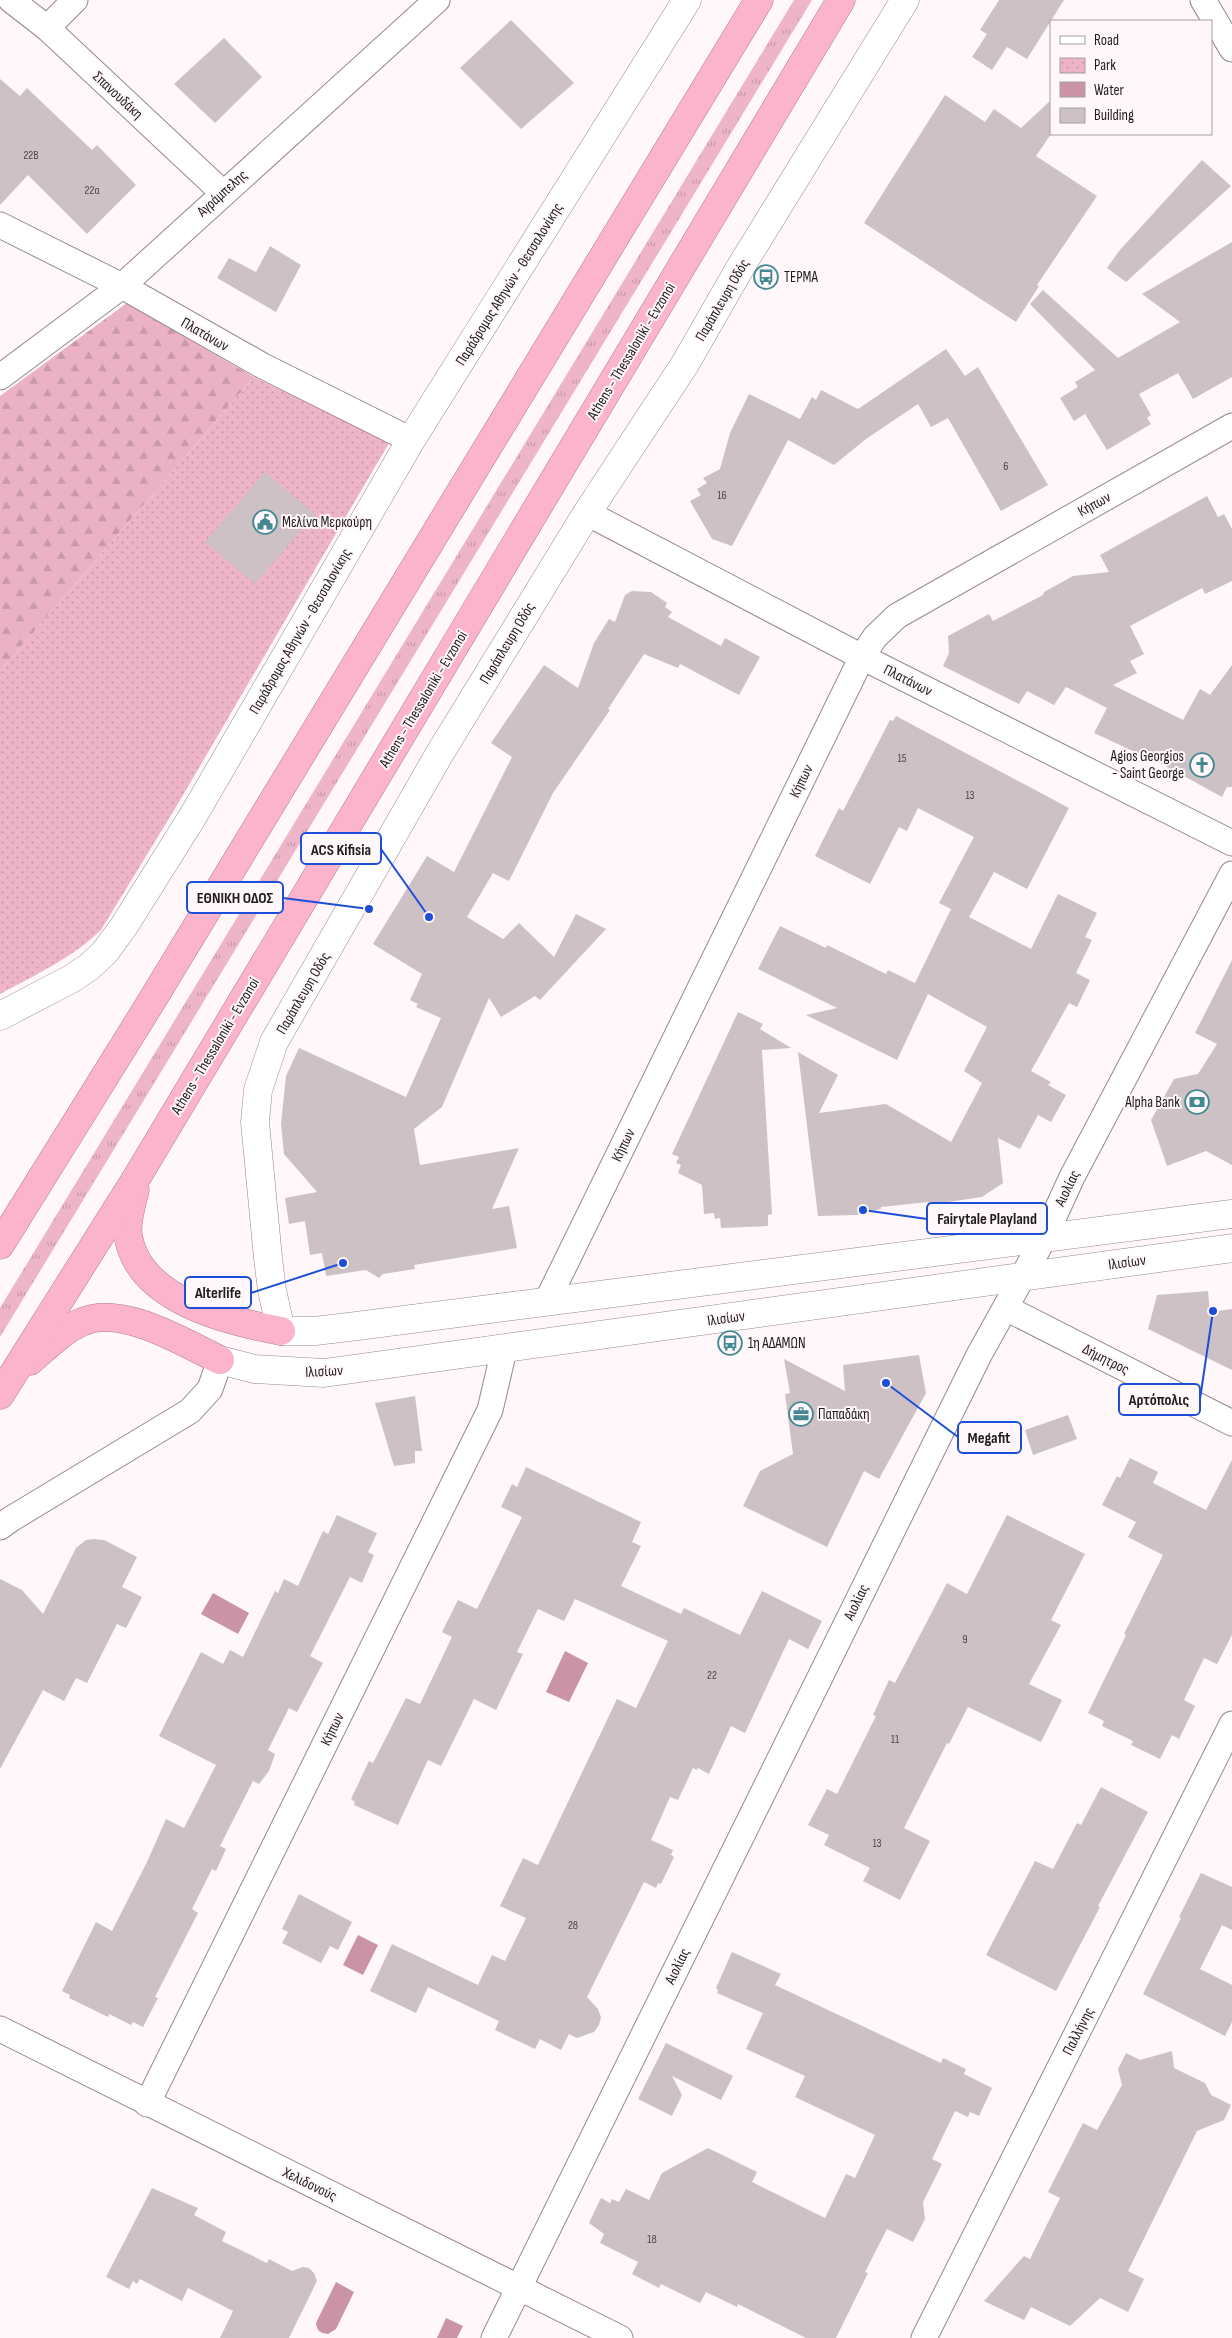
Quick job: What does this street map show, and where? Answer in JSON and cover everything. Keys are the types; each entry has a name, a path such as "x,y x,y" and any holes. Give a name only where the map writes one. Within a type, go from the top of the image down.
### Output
{"highway":[{"path":"0,1245 148,1008 760,0"},
{"name":"Athens - Thessaloniki - Evzonoi","path":"5,1387 137,1177 841,0"},
{"path":"137,1177 128,1234 133,1254 144,1273 162,1288 215,1315 247,1325 281,1331"},
{"path":"5,1387 67,1330 84,1321 103,1317 123,1319 145,1325 220,1360"}],"main road":[{"name":"Παράδρομος Αθηνών - Θεσσαλονίκης","path":"0,1016 71,979 89,967 104,952 124,926 193,816 412,440 687,0"},
{"name":"Παράπλευρη Οδός","path":"281,1331 269,1266 255,1122 258,1090 274,1042 440,753 586,513 685,364 740,268 905,0"},
{"path":"281,1331 315,1331 1232,1214"},
{"name":"Ιλισίων","path":"220,1360 254,1369 324,1373 504,1350 1232,1248"}],"street":[{"name":"Σπανουδάκη","path":"11,0 47,28 222,193"},
{"path":"47,28 75,0"},
{"name":"Αγράμπελης","path":"0,377 122,286 222,193 437,0"},
{"path":"1203,0 1232,50"},
{"name":"Πλατάνων","path":"0,225 122,286 262,366 412,440"},
{"name":"Κήπων","path":"547,1301 862,657 874,637 897,616 1232,426"},
{"name":"Πλατάνων","path":"586,513 862,657 1232,843"},
{"name":"Αιολίας","path":"494,2338 966,1382 1044,1238 1072,1177 1232,874"},
{"name":"Δήμητρος","path":"1006,1308 1232,1423"},
{"name":"Κήπων","path":"147,2104 490,1410 504,1350"},
{"path":"0,1527 190,1411 210,1389 220,1360"},
{"name":"Παλλήνης","path":"924,2338 1232,1724"},
{"name":"Χελιδονούς","path":"0,2029 147,2104 620,2338"}],"green space":[{"path":"794,0 812,0 0,1337 0,1308"},
{"path":"127,303 254,377 0,671 0,396"},
{"path":"254,377 389,443 176,807 101,930 66,958 0,994 0,671"}],"water":[{"path":"213,1593 249,1613 238,1634 201,1614"},
{"path":"565,1651 588,1663 569,1702 546,1692"},
{"path":"358,1935 378,1945 363,1975 343,1965"},
{"path":"336,2282 354,2292 336,2329 325,2334 318,2330 316,2323"},
{"path":"446,2318 463,2326 457,2338 437,2338"}],"building":[{"path":"999,0 1064,0 1027,59 1007,47 992,70 972,57 987,34 980,30"},
{"path":"511,20 574,83 521,129 460,68"},
{"path":"224,38 262,77 215,123 174,84"},
{"path":"0,79 20,96 27,88 92,150 97,145 136,185 87,234 28,175 0,205"},
{"path":"945,95 985,122 994,109 1021,128 1050,101 1050,135 1036,156 1097,196 1037,285 1039,286 1016,322 864,223"},
{"path":"1202,160 1231,186 1126,282 1107,268 1119,251"},
{"path":"1232,242 1232,377 1193,399 1178,373 1139,394 1151,415 1147,418 1151,424 1107,450 1085,414 1074,421 1060,398 1078,387 1075,382 1095,370 1030,304 1043,290 1118,358 1180,322 1142,294"},
{"path":"270,246 301,265 276,312 217,278 229,258 256,272"},
{"path":"946,349 965,376 978,367 1048,485 1001,511 948,418 931,427 918,404 866,439 834,465 788,440 732,546 712,539 690,501 701,495 697,489 707,483 703,478 720,469 730,433 749,394 800,419 812,397 816,400 821,390 858,409"},
{"name":"Μελίνα Μερκούρη","path":"265,472 315,514 255,584 205,542"},
{"path":"1207,496 1218,517 1224,514 1232,529 1232,581 1205,594 1202,588 1130,626 1144,654 1130,661 1137,673 1113,685 1183,720 1200,689 1210,695 1232,665 1232,787 1227,787 1222,797 1140,752 1139,754 1094,733 1107,708 1066,687 1054,705 1027,691 1019,704 943,666 949,653 948,636 989,614 993,621 1043,595 1044,592 1073,576 1109,572 1100,555"},
{"path":"632,591 651,592 667,603 665,607 672,612 668,617 721,646 725,638 760,657 739,695 680,664 678,668 644,654 608,709 610,710 553,793 509,881 493,873 467,917 503,939 519,923 554,957 576,914 606,929 540,1000 535,996 501,1017 489,998 442,1107 414,1129 420,1165 519,1148 492,1209 509,1206 517,1248 414,1265 415,1269 383,1274 379,1278 366,1270 326,1276 322,1253 310,1255 305,1221 289,1224 285,1198 317,1192 284,1154 281,1124 286,1076 299,1048 406,1097 441,1018 416,1007 418,1004 410,1000 422,974 373,944 427,856 454,872 512,757 491,743 544,665 578,688 594,643 609,619 615,622 625,595"},
{"path":"896,716 1069,808 1027,889 994,872 969,917 1031,949 1058,894 1097,913 1085,937 1092,940 1076,973 1090,980 1077,1007 1069,1003 1031,1071 1051,1082 1048,1085 1066,1095 1051,1122 1038,1115 1020,1149 998,1138 1003,1183 982,1197 928,1205 928,1202 881,1207 881,1209 856,1215 818,1216 798,1052 838,1075 819,1113 886,1104 951,1142 982,1083 964,1071 987,1027 928,994 897,1060 806,1015 837,1008 758,969 780,926 826,948 827,945 886,974 888,970 915,983 951,909 939,903 974,837 918,808 907,831 899,827 870,884 815,856 839,808 843,811 890,720 893,721"},
{"name":"Alpha Bank","path":"1232,960 1232,1165 1206,1151 1167,1166 1151,1120 1174,1079 1198,1074 1217,1044 1195,1033"},
{"path":"738,1012 763,1024 760,1029 791,1048 762,1050 772,1214 768,1215 768,1226 721,1228 720,1218 715,1219 714,1213 704,1214 702,1185 678,1173 681,1165 676,1163 679,1157 672,1154"},
{"path":"1208,1291 1210,1312 1232,1309 1232,1370 1148,1329 1157,1295"},
{"path":"919,1355 926,1393 879,1479 864,1471 827,1547 743,1506 760,1471 793,1454 785,1394 790,1393 784,1359 845,1391 843,1365"},
{"path":"415,1396 422,1451 415,1451 415,1463 394,1466 375,1403"},
{"path":"1068,1415 1077,1439 1033,1455 1025,1430"},
{"path":"1130,1458 1158,1472 1153,1483 1206,1510 1232,1460 1232,1635 1217,1664 1204,1658 1184,1700 1195,1706 1179,1739 1172,1735 1160,1759 1131,1745 1133,1741 1102,1726 1104,1721 1088,1713 1163,1555 1128,1537 1136,1522 1102,1505 1117,1476 1120,1478"},
{"path":"526,1467 641,1522 632,1542 641,1546 621,1586 681,1614 684,1608 740,1635 762,1591 822,1621 808,1649 789,1639 745,1733 731,1726 709,1774 698,1768 697,1770 693,1768 678,1800 670,1797 651,1840 673,1850 671,1855 674,1857 661,1884 658,1883 656,1888 644,1882 587,1997 598,2009 601,2017 599,2025 594,2032 577,2038 569,2034 561,2050 540,2039 535,2049 495,2030 499,2021 428,1987 416,2013 370,1991 392,1944 478,1985 492,1955 505,1961 526,1918 500,1906 523,1858 538,1865 617,1699 636,1708 668,1641 575,1599 564,1621 538,1609 517,1652 523,1654 496,1710 474,1699 441,1766 428,1760 398,1825 354,1805 355,1802 351,1799 369,1761 373,1763 406,1698 420,1704 452,1637 442,1632 458,1600 477,1609 522,1517 501,1507 512,1484 517,1487"},
{"path":"337,1515 377,1533 368,1552 374,1555 362,1583 350,1577 310,1656 323,1663 297,1712 289,1708 268,1750 275,1754 269,1771 259,1784 253,1781 220,1846 226,1849 216,1871 212,1869 192,1909 198,1913 155,1997 158,1998 143,2027 133,2022 131,2025 109,2014 108,2017 69,1998 70,1995 62,1991 96,1922 112,1931 147,1862 166,1819 184,1828 216,1765 159,1736 201,1652 223,1664 230,1650 243,1657 275,1591 278,1593 284,1579 298,1586 323,1531 328,1534"},
{"path":"1007,1515 1085,1554 1051,1620 1061,1625 1029,1684 1062,1700 1041,1742 968,1707 949,1744 947,1743 904,1828 930,1841 900,1900 863,1881 870,1868 824,1845 829,1835 808,1825 827,1789 837,1794 876,1716 873,1715 889,1680 895,1683 947,1583 967,1594"},
{"path":"86,1540 104,1540 137,1557 122,1587 142,1597 126,1628 117,1624 87,1683 76,1678 64,1701 43,1690 0,1769 0,1579 22,1590 43,1614 76,1548"},
{"path":"1101,1787 1148,1812 1098,1906 1100,1907 1056,1991 986,1955 1035,1861 1053,1869 1077,1823 1081,1825"},
{"path":"1201,1873 1232,1887 1232,1930 1222,1925 1200,1969 1232,1985 1232,2022 1225,2036 1143,1994"},
{"path":"299,1894 352,1922 338,1950 330,1946 321,1963 282,1943 288,1932 282,1929"},
{"path":"732,1952 781,1974 775,1985 941,2063 943,2058 966,2069 964,2074 992,2088 979,2116 970,2112 968,2117 955,2111 932,2159 942,2164 923,2202 925,2219 913,2242 887,2229 865,2272 868,2273 836,2338 806,2338 738,2304 737,2307 706,2292 700,2303 661,2284 659,2288 632,2274 638,2262 600,2243 604,2234 589,2223 601,2198 610,2203 612,2199 619,2202 626,2189 649,2200 662,2173 708,2148 757,2172 752,2182 825,2218 846,2174 855,2178 875,2135 795,2097 805,2076 746,2049 763,2013 717,1993 718,1990 716,1988"},
{"path":"666,2043 733,2076 721,2100 672,2076 682,2095 672,2116 638,2099"},
{"path":"1172,2051 1174,2068 1205,2083 1211,2095 1231,2105 1224,2120 1197,2131 1128,2271 1144,2279 1128,2312 1100,2298 1070,2326 1031,2307 1024,2320 984,2301 1024,2256 1030,2259 1060,2198 1048,2192 1083,2123 1097,2130 1122,2085 1118,2069 1126,2053 1140,2060"},
{"path":"152,2188 198,2208 194,2215 226,2232 222,2241 267,2263 269,2259 292,2271 303,2267 309,2268 314,2273 317,2281 289,2338 220,2338 233,2311 188,2288 182,2301 140,2279 137,2284 133,2281 129,2289 106,2277"}],"place":[{"name":"ΤΕΡΜΑ","path":"766,277"},
{"name":"Μελίνα Μερκούρη","path":"265,522"},
{"name":"Agios Georgios - Saint George","path":"1202,765"},
{"name":"ΕΘΝΙΚΗ ΟΔΟΣ","path":"369,909"},
{"name":"ACS Kifisia","path":"429,917"},
{"name":"Alpha Bank","path":"1197,1102"},
{"name":"Fairytale Playland","path":"863,1210"},
{"name":"Alterlife","path":"343,1263"},
{"name":"Αρτόπολις","path":"1213,1311"},
{"name":"1η ΑΔΑΜΩΝ","path":"730,1343"},
{"name":"Megafit","path":"886,1383"},
{"name":"Παπαδάκη","path":"801,1414"}]}
